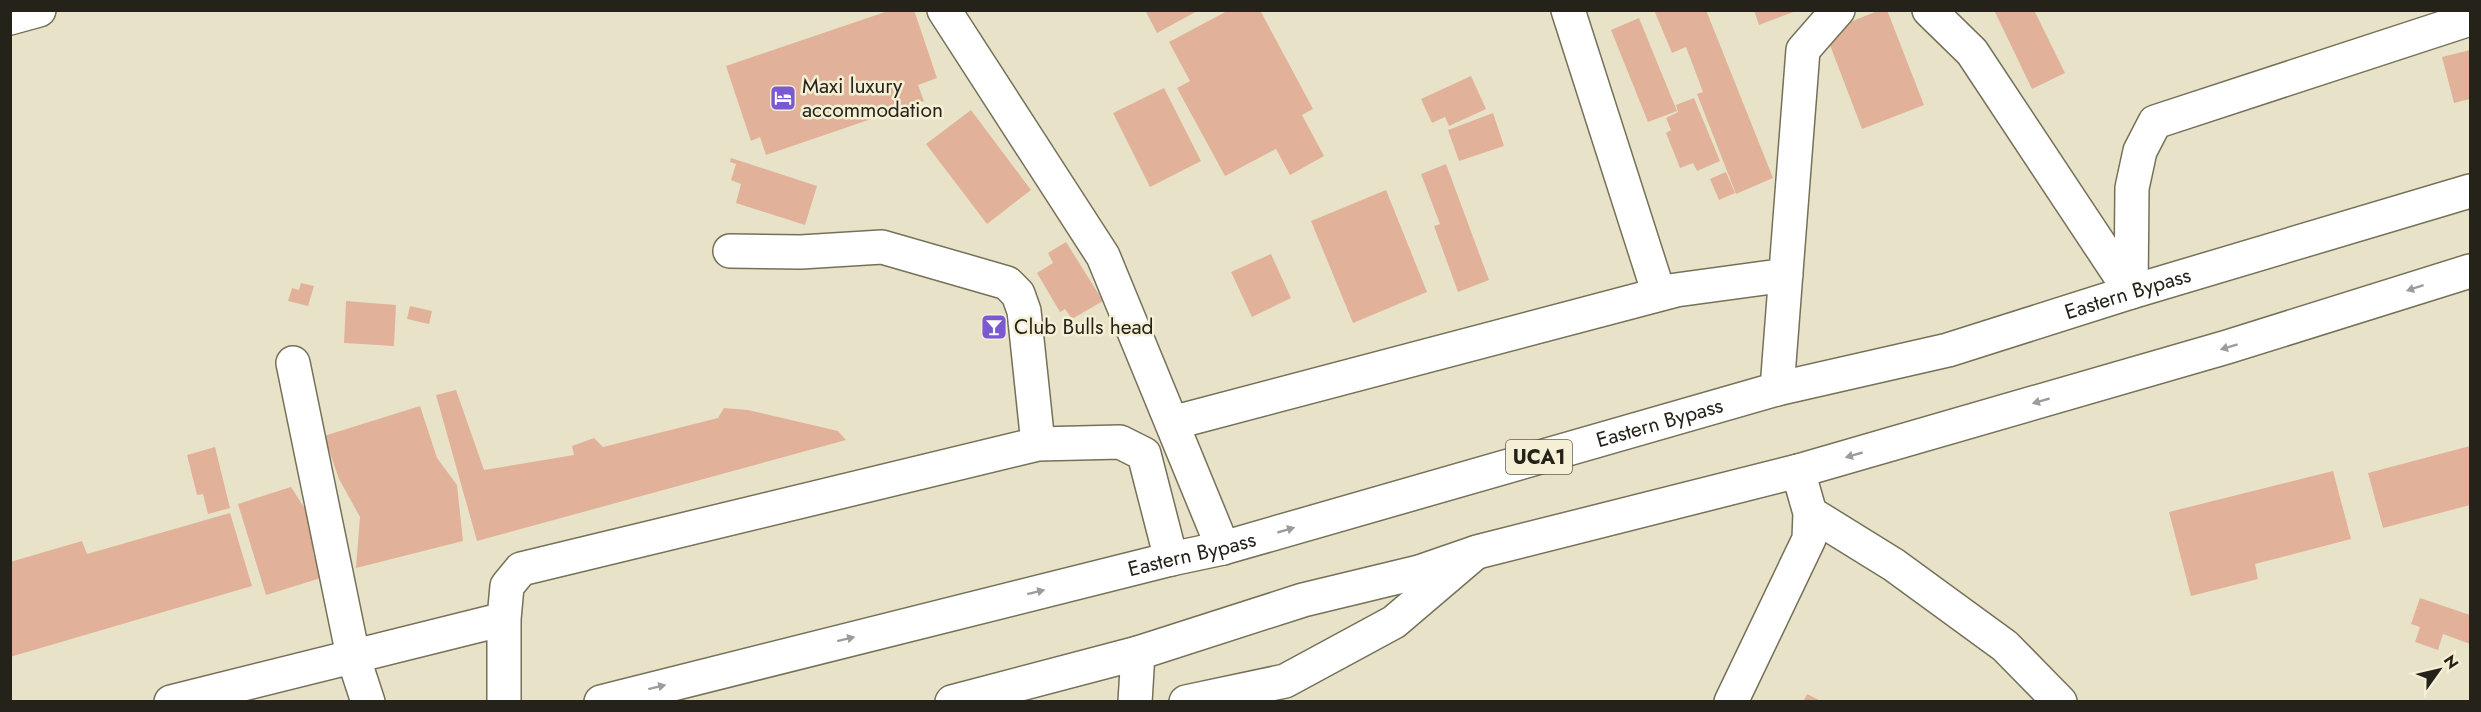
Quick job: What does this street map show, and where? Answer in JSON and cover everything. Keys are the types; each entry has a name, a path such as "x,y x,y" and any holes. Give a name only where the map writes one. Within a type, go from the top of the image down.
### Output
{"main road":[{"path":"10,18 39,10"},
{"path":"944,10 1103,256 1223,548"},
{"path":"1568,10 1659,294"},
{"path":"1777,388 1803,50 1838,10"},
{"path":"1929,10 1972,52 2131,292"},
{"path":"2131,292 2132,188 2140,151 2155,122 2470,19"},
{"name":"Eastern Bypass","path":"601,702 1171,559 1223,548 1777,388 1948,350 2131,292 2470,190"},
{"path":"730,250 801,252 882,247 1007,283 1018,294 1024,311 1038,444"},
{"path":"952,702 1138,653 1303,600 1419,572 1477,552 1798,471 2227,347 2470,270"},
{"path":"1172,423 1659,294 1786,275"},
{"path":"293,363 353,656 368,702"},
{"path":"504,702 504,619 507,586 521,569 1038,444 1120,442 1144,454 1171,559"},
{"path":"1731,702 1809,539 1810,513 1798,471"},
{"path":"1810,513 1894,565 2005,646 2060,702"},
{"path":"1186,702 1288,691 1394,622 1477,552"},
{"path":"171,702 504,619"},
{"path":"1135,702 1138,653"}],"building":[{"path":"891,10 914,10 937,78 918,85 924,101 766,155 760,137 751,141 726,66"},
{"path":"1145,10 1199,10 1157,33"},
{"path":"1229,10 1260,10 1313,109 1302,115 1324,156 1290,175 1276,149 1225,176 1177,88 1190,81 1169,42"},
{"path":"1654,10 1706,10 1773,178 1736,194 1697,94 1703,92 1686,47 1672,53"},
{"path":"1754,10 1796,10 1796,11 1759,25"},
{"path":"1880,10 1887,10 1924,105 1862,129 1825,32"},
{"path":"1994,10 2034,10 2065,73 2032,89"},
{"path":"1639,18 1677,111 1648,122 1611,30"},
{"path":"2470,50 2470,99 2454,103 2442,57"},
{"path":"1471,76 1486,109 1449,126 1445,117 1432,123 1421,99"},
{"path":"1164,88 1201,161 1150,187 1113,113"},
{"path":"1694,98 1720,161 1697,171 1693,163 1680,168 1666,133 1671,130 1666,118 1678,112 1676,105"},
{"path":"971,110 1031,190 987,224 926,144"},
{"path":"1493,113 1504,146 1459,161 1448,130"},
{"path":"731,158 817,186 805,225 736,203 741,184 731,180 736,164 730,162"},
{"path":"1446,164 1489,280 1458,292 1434,226 1440,224 1421,174"},
{"path":"1726,172 1735,193 1719,200 1710,179"},
{"path":"1386,190 1427,292 1353,323 1311,221"},
{"path":"1066,242 1103,301 1072,319 1065,309 1060,312 1037,273 1053,263 1048,253"},
{"path":"1271,254 1291,298 1252,317 1231,272"},
{"path":"301,283 314,286 308,306 288,301 292,288 299,290"},
{"path":"346,301 396,305 394,346 344,343"},
{"path":"410,306 432,311 429,324 407,319"},
{"path":"456,390 484,470 574,455 572,446 594,438 603,447 718,418 724,408 748,410 838,431 846,440 477,541 436,395"},
{"path":"420,406 437,458 457,485 463,541 356,568 360,517 339,479 324,436"},
{"path":"2470,446 2470,505 2383,528 2368,473"},
{"path":"215,447 230,508 208,514 203,494 197,495 187,455"},
{"path":"2333,471 2351,539 2255,564 2258,579 2191,596 2169,512"},
{"path":"291,487 317,527 313,553 321,578 266,595 238,504"},
{"path":"230,513 252,586 10,657 10,562 82,541 87,554"},
{"path":"2420,598 2470,615 2470,644 2443,634 2438,650 2415,642 2420,627 2411,624"},
{"path":"1807,694 1823,702 1803,702"}],"place":[{"name":"Maxi luxury accommodation","path":"783,98"},
{"name":"Club Bulls head","path":"994,327"}]}
